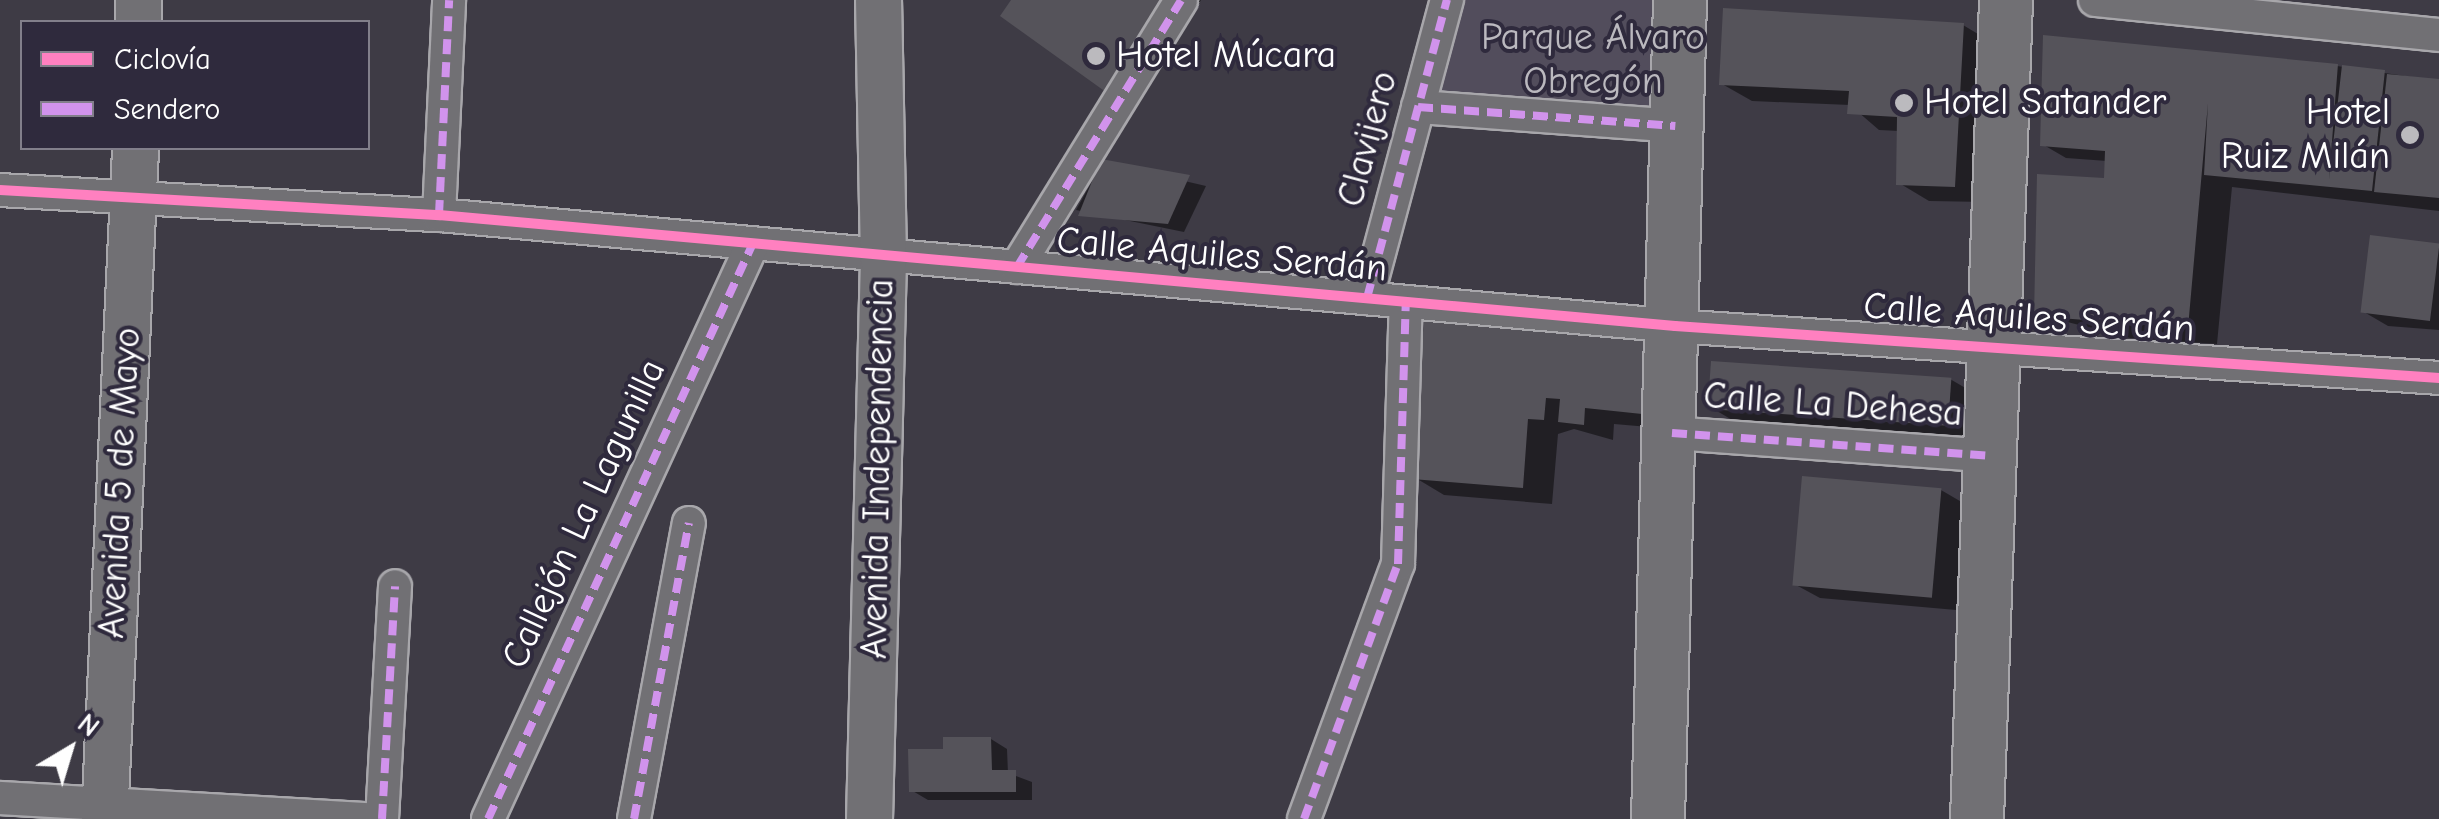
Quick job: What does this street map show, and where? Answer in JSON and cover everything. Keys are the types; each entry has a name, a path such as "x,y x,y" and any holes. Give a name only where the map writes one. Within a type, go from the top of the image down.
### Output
{"main road":[{"path":"1658,819 1675,326 1675,126 1680,0"},
{"path":"1977,819 2006,0"}],"street":[{"path":"439,215 449,0"},
{"name":"Avenida Independencia","path":"869,819 883,259 878,0"},
{"path":"1016,267 1182,0"},
{"name":"Clavijero","path":"1367,298 1447,0"},
{"path":"2095,0 2171,3 2439,35"},
{"path":"1418,107 1675,126"},
{"name":"Avenida 5 de Mayo","path":"104,810 135,150"},
{"name":"Calle Aquiles Serdán","path":"0,190 134,194 439,215 754,243 883,259 1016,267 1675,326 1994,344 2439,378"},
{"name":"Callejón La Lagunilla","path":"488,819 754,243"},
{"path":"1304,819 1398,564 1406,302"},
{"name":"Calle La Dehesa","path":"1672,433 1990,456"},
{"path":"634,819 690,523"},
{"path":"382,819 394,586"},
{"path":"0,798 104,810 364,819"}],"green space":[{"name":"Parque Álvaro Obregón","path":"1447,0 1659,0 1650,124 1418,107"}],"building":[{"name":"Hotel Múcara","path":"1011,0 1173,0 1110,95 1000,16"},
{"name":"Hotel Satander","path":"1723,8 1964,23 1955,187 1896,185 1897,117 1847,114 1849,91 1719,85"},
{"path":"2043,35 2338,64 2329,180 2342,65 2385,70 2372,191 2204,175 2208,103 2188,328 2034,316 2037,174 2104,178 2105,151 2040,146"},
{"name":"Hotel Ruiz Milán","path":"2387,74 2439,79 2439,198 2374,192"},
{"path":"1101,159 1190,175 1168,224 1078,216"},
{"path":"2370,235 2439,243 2430,321 2360,312"},
{"path":"1424,319 1649,338 1642,414 1585,408 1584,425 1558,422 1560,399 1546,398 1544,420 1528,419 1523,488 1412,479"},
{"path":"1711,361 1951,378 1948,426 1708,409"},
{"path":"1802,476 1941,488 1932,598 1792,586"},
{"path":"943,737 991,737 992,770 1016,770 1016,792 909,792 908,749 943,749"}],"marked path":[{"path":"439,215 449,0"},
{"path":"1017,267 1181,0"},
{"path":"1367,298 1447,0"},
{"path":"1418,107 1675,126"},
{"path":"488,819 753,243"},
{"path":"1304,819 1398,564 1406,302"},
{"path":"1672,433 1989,456"},
{"path":"634,819 689,523"},
{"path":"382,819 395,586"}],"cycle path":[{"path":"0,190 439,215 1675,326 2439,378"}],"place":[{"name":"Hotel Múcara","path":"1096,56"},
{"name":"Hotel Satander","path":"1904,103"},
{"name":"Hotel Ruiz Milán","path":"2410,135"}]}
